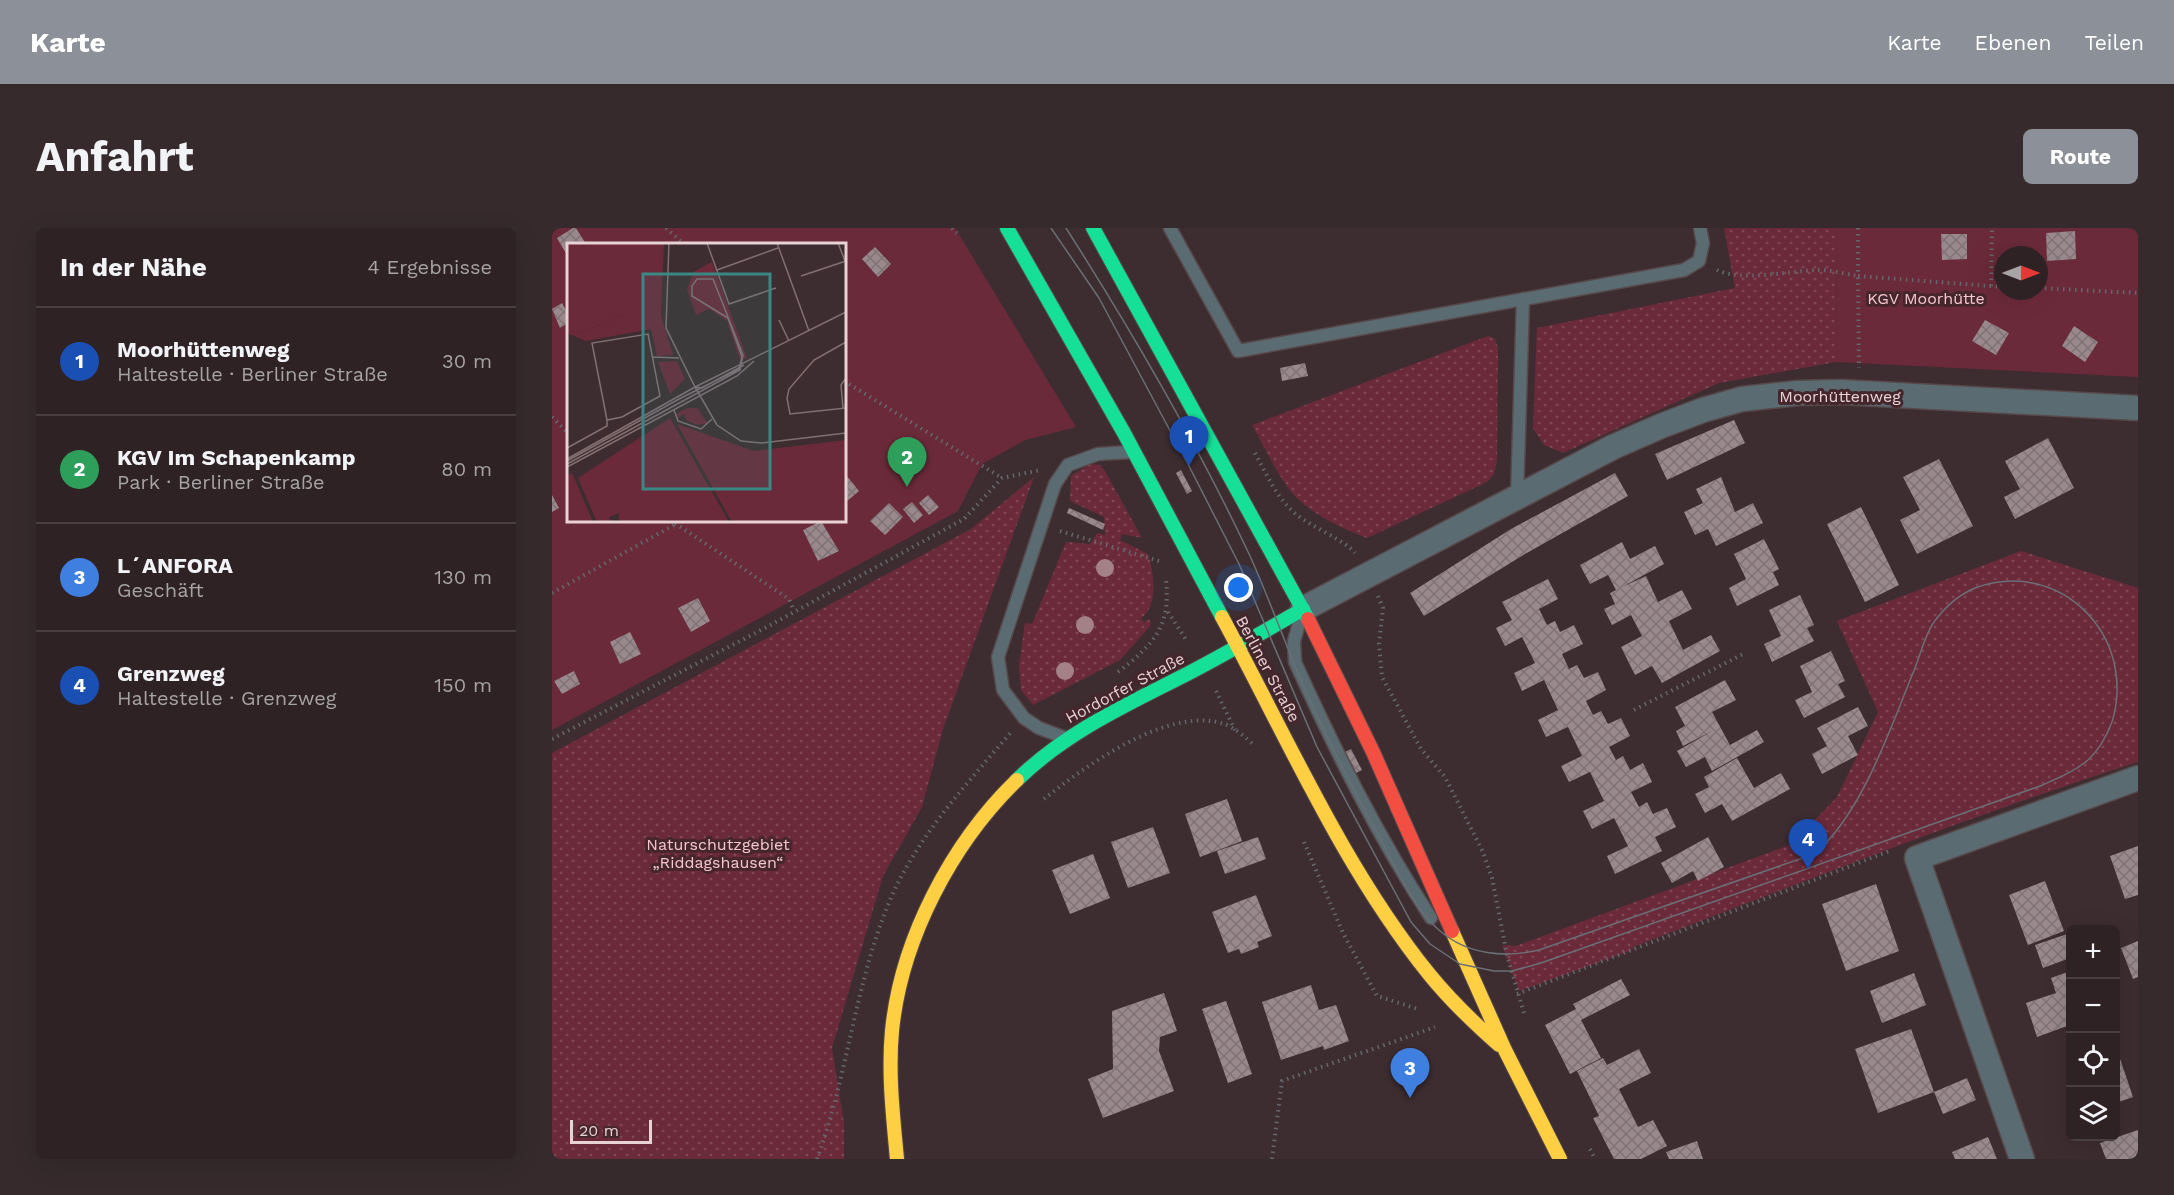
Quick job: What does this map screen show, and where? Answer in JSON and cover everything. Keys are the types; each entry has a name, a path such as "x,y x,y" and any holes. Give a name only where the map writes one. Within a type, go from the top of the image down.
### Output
{"main road":[{"name":"Berliner Straße","path":"1007,228 1134,452 1384,917 1419,963 1466,1018 1505,1050"},
{"path":"1093,228 1303,609 1373,752 1505,1050 1560,1159"},
{"name":"Hordorfer Straße","path":"897,1159 892,1098 893,1027 900,982 910,948 942,879 982,820 1023,775 1067,738 1303,609"}],"street":[{"name":"Moorhüttenweg","path":"1303,609 1613,447 1703,410 1742,399 1798,393 1860,393 2138,408"},
{"path":"2022,1159 1917,858 2138,778"}],"lane":[{"path":"1170,228 1238,351 1684,270 1699,261 1703,243 1700,228"},
{"path":"1518,498 1523,299"},
{"path":"1067,738 1039,728 1024,718 1003,690 998,657 1055,484 1068,465 1098,454 1134,452"},
{"path":"1303,609 1294,641 1295,662 1327,733 1402,873 1486,1009"}],"path":[{"path":"666,228 683,243"},
{"path":"952,228 957,233"},
{"path":"1858,228 1860,393"},
{"path":"1991,286 1992,228"},
{"path":"1699,261 1725,274 1818,270 1858,276 1994,286"},
{"path":"2048,288 2138,293"},
{"path":"846,382 1002,478"},
{"path":"552,417 567,433"},
{"path":"552,740 964,519 1002,478 1068,465"},
{"path":"1285,505 1332,538 1349,545 1369,574 1383,608 1379,645 1382,677 1421,748 1445,777 1483,852 1492,878 1518,994 1892,850"},
{"path":"672,522 789,598 794,611"},
{"path":"552,593 675,524"},
{"path":"1056,530 1164,563"},
{"path":"1109,679 1138,657 1162,628 1167,611 1166,574"},
{"path":"1634,710 1745,653"},
{"path":"1038,804 1083,768 1126,743 1157,730 1205,721 1224,724 1252,744"},
{"path":"1272,1159 1281,1082 1439,1026"},
{"path":"817,1159 843,1074"}],"green space":[{"path":"552,228 955,228 1076,427 1025,440 982,464 958,511 552,730"},
{"path":"1724,228 1837,228 1836,362 1719,383 1563,453 1544,445 1533,428 1537,328 1735,288"},
{"name":"KGV Moorhütte","path":"1837,228 2138,228 2138,377 1836,362"},
{"path":"1488,336 1495,339 1498,348 1497,461 1494,474 1487,482 1367,538 1314,512 1296,497 1279,474 1252,425"},
{"path":"1090,464 1100,465 1105,471 1142,538 1122,534 1120,540 1148,554 1152,570 1153,597 1147,613 1141,618 1144,622 1149,619 1151,625 1120,660 1033,705 1021,690 1019,666 1025,623 1032,624 1066,542 1090,544 1097,533 1105,535 1104,517 1070,501 1071,476"},
{"name":"Naturschutzgebiet „Riddagshausen“","path":"1034,477 943,729 922,807 883,876 832,1048 844,1123 844,1159 552,1159 552,753 971,529"},
{"path":"2021,551 2138,588 2138,762 1884,851 1633,947 1633,950 1519,991 1502,945 1516,946 1792,844 1837,797 1878,712 1837,621"}],"building":[{"path":"576,228 585,243 567,243 567,255 557,238"},
{"path":"2075,231 2076,259 2048,261 2046,233"},
{"path":"1941,234 1967,234 1967,259 1942,260"},
{"path":"875,247 891,264 878,277 862,259"},
{"path":"562,303 567,312 567,324 560,328 552,309"},
{"path":"1985,320 2009,333 1996,355 1972,341"},
{"path":"2074,326 2098,342 2085,362 2062,346"},
{"path":"1305,363 1308,376 1282,381 1280,368"},
{"path":"1734,420 1745,443 1667,480 1655,454"},
{"path":"2048,438 2074,488 2015,519 2004,497 2020,489 2005,461"},
{"path":"1939,459 1973,526 1917,554 1900,520 1920,510 1903,477"},
{"path":"1181,470 1192,491 1187,494 1176,473"},
{"path":"1615,473 1628,496 1525,554 1424,616 1410,593 1511,529"},
{"path":"846,475 859,491 846,502"},
{"path":"1721,477 1735,512 1753,503 1763,523 1716,546 1708,529 1695,535 1684,512 1703,503 1696,489"},
{"path":"552,495 559,508 552,512"},
{"path":"928,495 939,507 929,515 919,503"},
{"path":"912,502 923,515 914,523 903,509"},
{"path":"889,503 903,517 885,535 870,521"},
{"path":"1861,507 1899,585 1865,602 1827,524"},
{"path":"1069,508 1105,524 1103,530 1067,513"},
{"path":"822,522 839,551 818,561 803,530"},
{"path":"1764,539 1779,569 1773,572 1779,585 1737,606 1729,588 1746,579 1734,554"},
{"path":"1622,542 1630,559 1655,546 1664,564 1622,587 1646,576 1658,602 1682,590 1692,609 1669,621 1683,650 1711,635 1720,651 1662,683 1652,666 1635,675 1621,647 1642,636 1631,615 1612,625 1604,609 1615,604 1610,593 1616,590 1608,575 1590,584 1580,565"},
{"path":"1548,579 1558,599 1539,609 1547,625 1555,621 1560,632 1574,625 1583,644 1562,654 1569,669 1577,665 1584,678 1598,672 1606,690 1586,701 1593,715 1601,711 1608,724 1621,718 1630,736 1609,747 1616,760 1623,756 1630,770 1643,763 1652,782 1631,792 1639,807 1647,802 1653,814 1667,808 1676,827 1655,837 1662,851 1615,874 1607,856 1628,846 1614,818 1592,829 1583,811 1604,801 1590,772 1569,782 1561,766 1582,756 1568,727 1546,737 1538,720 1558,710 1544,680 1522,691 1514,673 1535,663 1522,637 1505,646 1496,628 1512,620 1502,602"},
{"path":"1800,595 1814,625 1807,628 1814,641 1772,662 1764,644 1781,636 1769,610"},
{"path":"698,598 710,621 691,632 678,608"},
{"path":"630,632 641,654 620,664 610,642"},
{"path":"1831,651 1845,681 1838,684 1845,697 1804,718 1795,700 1812,692 1800,666"},
{"path":"574,671 580,684 562,694 554,681"},
{"path":"1725,680 1736,700 1712,712 1730,745 1757,730 1764,742 1712,771 1705,757 1686,767 1677,751 1714,730 1683,746 1676,731 1685,726 1675,707"},
{"path":"1858,707 1868,726 1848,736 1858,755 1822,774 1812,754 1827,746 1817,728"},
{"path":"1351,749 1362,770 1356,773 1345,752"},
{"path":"1737,758 1754,788 1781,773 1790,789 1732,821 1722,804 1705,813 1695,794 1709,787 1704,777"},
{"path":"1227,799 1242,841 1200,857 1185,814"},
{"path":"1153,827 1170,873 1128,888 1111,842"},
{"path":"1258,837 1266,859 1225,874 1217,851"},
{"path":"1708,837 1724,867 1698,881 1693,871 1672,883 1661,863"},
{"path":"2138,846 2138,895 2125,899 2110,856"},
{"path":"1093,854 1110,898 1070,914 1052,870"},
{"path":"2045,881 2064,931 2028,945 2009,895"},
{"path":"1876,884 1899,951 1846,971 1822,904"},
{"path":"1256,895 1272,936 1257,942 1259,947 1241,954 1239,949 1228,953 1212,912"},
{"path":"2066,934 2066,959 2043,968 2035,945"},
{"path":"2138,941 2138,977 2133,979 2121,948"},
{"path":"2066,972 2066,1026 2037,1037 2026,1003 2056,993 2051,978"},
{"path":"1914,973 1926,1005 1882,1023 1870,991"},
{"path":"1621,979 1630,995 1581,1020 1601,1058 1570,1074 1545,1025 1576,1009 1573,1004"},
{"path":"1311,985 1319,1010 1336,1005 1349,1041 1324,1050 1323,1046 1281,1060 1262,1002"},
{"path":"1164,993 1177,1031 1160,1037 1159,1051 1174,1091 1103,1118 1088,1079 1113,1069 1112,1011"},
{"path":"1226,1001 1252,1074 1228,1083 1202,1009"},
{"path":"1911,1029 1934,1092 1878,1113 1855,1049"},
{"path":"1639,1049 1651,1073 1619,1089 1638,1127 1653,1120 1667,1146 1641,1159 1614,1159 1593,1118 1599,1116 1577,1071 1603,1058 1607,1065"},
{"path":"2120,1059 2133,1097 2120,1102"},
{"path":"1967,1078 1976,1100 1943,1114 1934,1092"},
{"path":"2138,1130 2138,1159 2106,1159 2100,1143 2120,1141 2120,1136"},
{"path":"1988,1137 1997,1159 1955,1159 1952,1152"},
{"path":"1697,1141 1703,1159 1669,1159 1666,1152"}],"tram line":[{"path":"1051,228 1099,298 1189,466 1239,564 1317,747 1411,922 1430,944 1460,964 1494,971 1512,971 1541,963 2040,786 2083,764 2099,747 2108,732 2112,722 2117,690 2114,660 2102,634 2085,611 2063,594 2036,584 2006,581 1975,588 1952,602 1931,628 1884,745 1860,795 1831,838 1814,854 1539,950 1500,954 1475,950 1462,945 1430,922 1400,876 1319,719 1230,514 1140,348 1066,228"}],"traffic: fast":[{"path":"1007,228 1124,433 1222,617"},
{"path":"1093,228 1308,619"},
{"path":"1017,780 1076,734 1303,609"}],"traffic: slow":[{"path":"1222,617 1318,800 1370,890 1398,933 1437,984 1499,1045"},
{"path":"897,1159 891,1047 897,996 906,962 918,928 951,863 993,805 1017,780"},
{"path":"1452,931 1505,1050 1560,1159"}],"traffic: jam":[{"path":"1308,619 1373,752 1452,931"}],"place":[{"name":"Moorhüttenweg","path":"1189,466"},
{"name":"KGV Im Schapenkamp","path":"907,487"},
{"name":"Grenzweg","path":"1808,869"},
{"name":"L´ANFORA","path":"1410,1098"}]}
